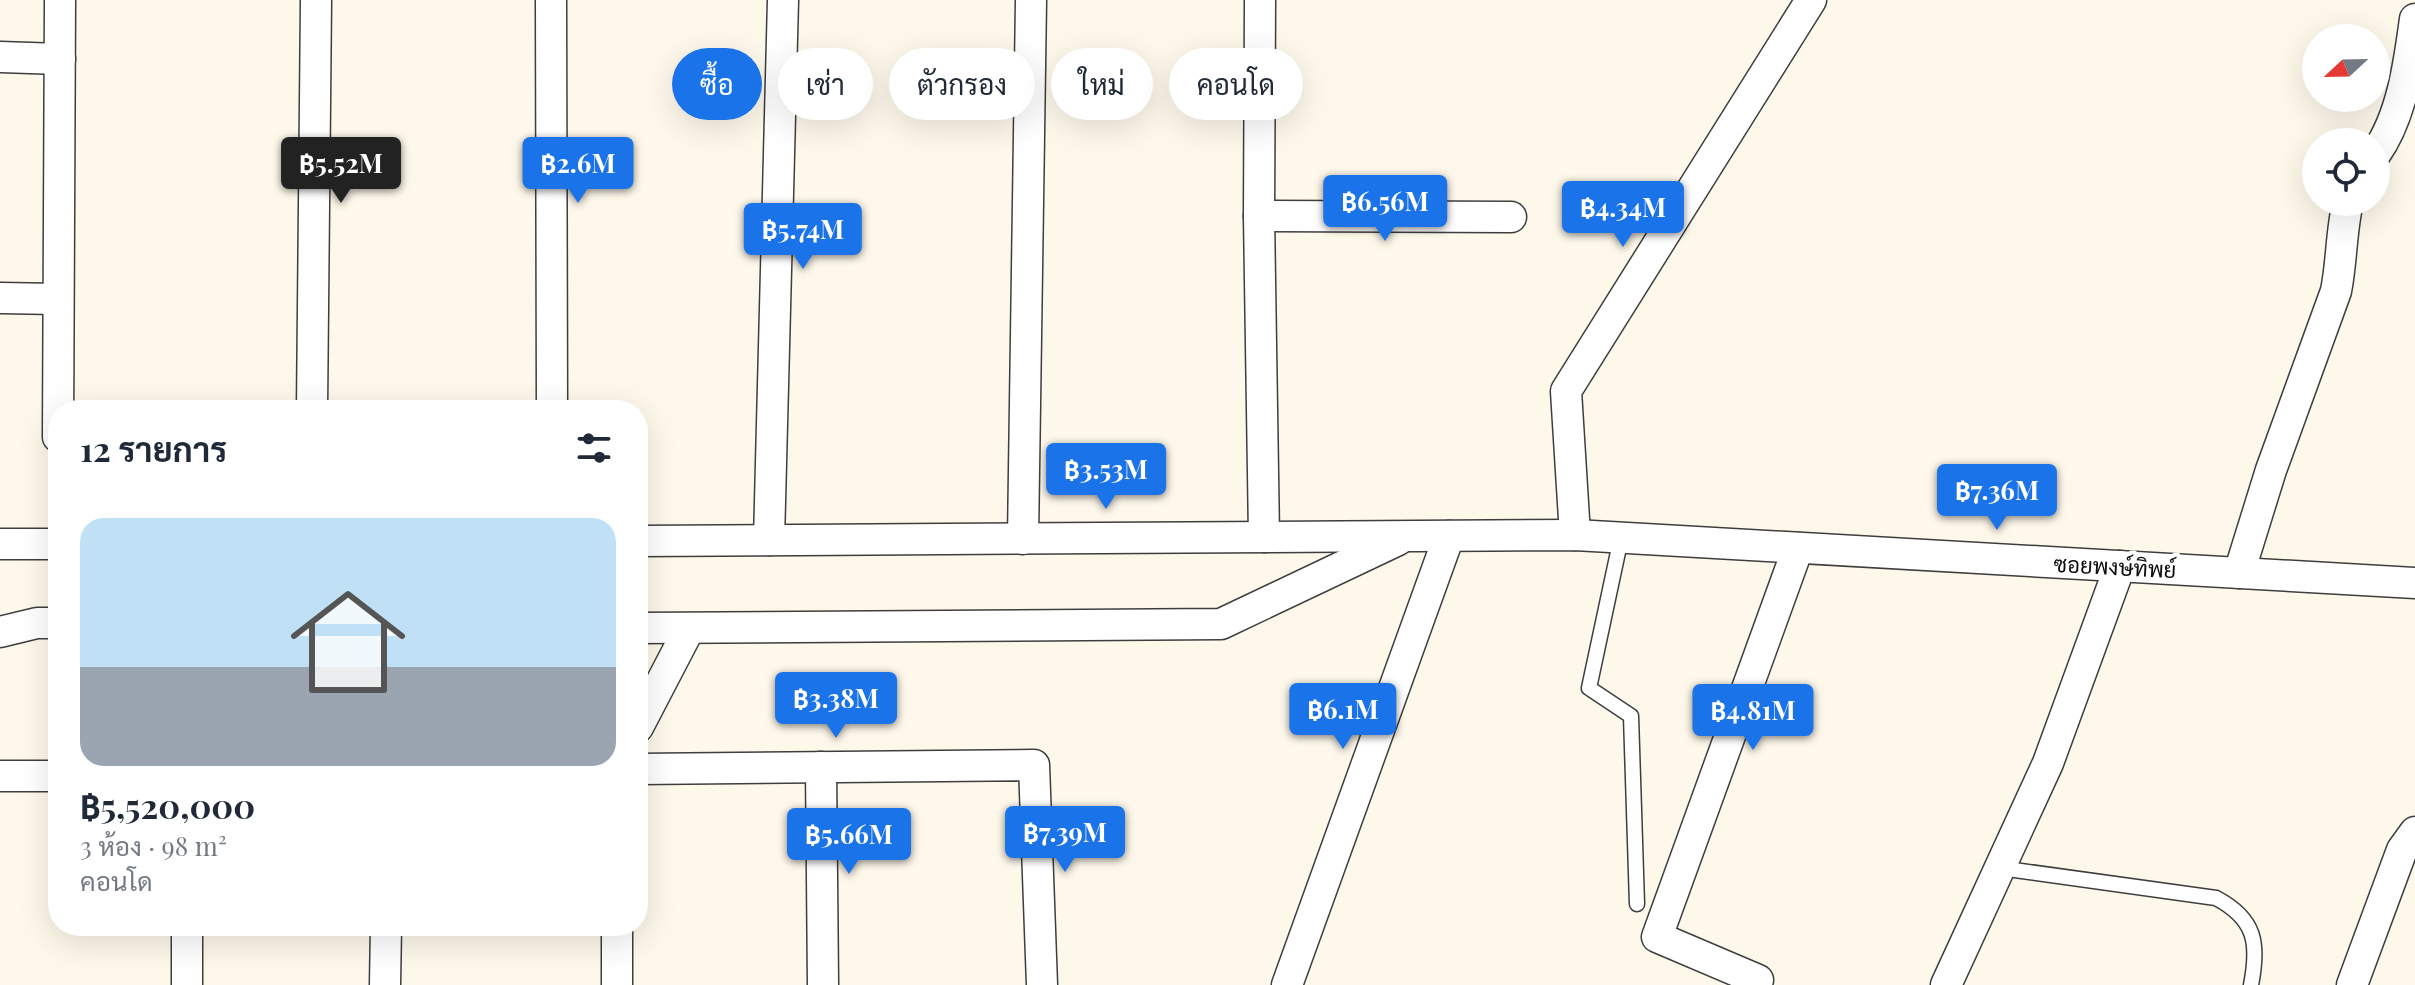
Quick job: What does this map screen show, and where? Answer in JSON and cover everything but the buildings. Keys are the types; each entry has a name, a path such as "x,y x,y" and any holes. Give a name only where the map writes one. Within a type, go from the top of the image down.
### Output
{"street":[{"path":"58,400 60,0"},
{"path":"312,400 316,0"},
{"path":"551,0 552,400"},
{"path":"769,540 783,0"},
{"path":"1023,539 1031,0"},
{"path":"1260,0 1259,216 1264,537"},
{"path":"1575,535 1566,391 1811,0"},
{"path":"2390,128 2410,57 2415,19"},
{"path":"0,57 60,59"},
{"path":"1259,216 1511,217"},
{"path":"2239,573 2271,470 2336,291 2342,264 2345,216"},
{"path":"0,298 58,299"},
{"name":"ซอยพงษ์ทิพย์","path":"648,541 1575,535 2415,583"},
{"path":"648,628 1221,624 1407,536"},
{"path":"1287,985 1449,536"},
{"path":"0,544 48,544"},
{"path":"1758,980 1657,937 1798,548"},
{"path":"1946,985 2048,763 2120,566"},
{"path":"0,632 48,623"},
{"path":"648,708 689,629"},
{"path":"648,769 1034,765 1042,985"},
{"path":"821,767 823,985"},
{"path":"0,776 48,776"},
{"path":"2352,985 2402,850 2415,832"},
{"path":"187,936 187,985"},
{"path":"385,985 386,936"},
{"path":"617,936 617,985"}],"lane":[{"path":"1621,538 1589,688 1631,716 1637,904"},
{"path":"2000,868 2216,898 2236,909 2252,932 2257,955 2251,985"}]}
